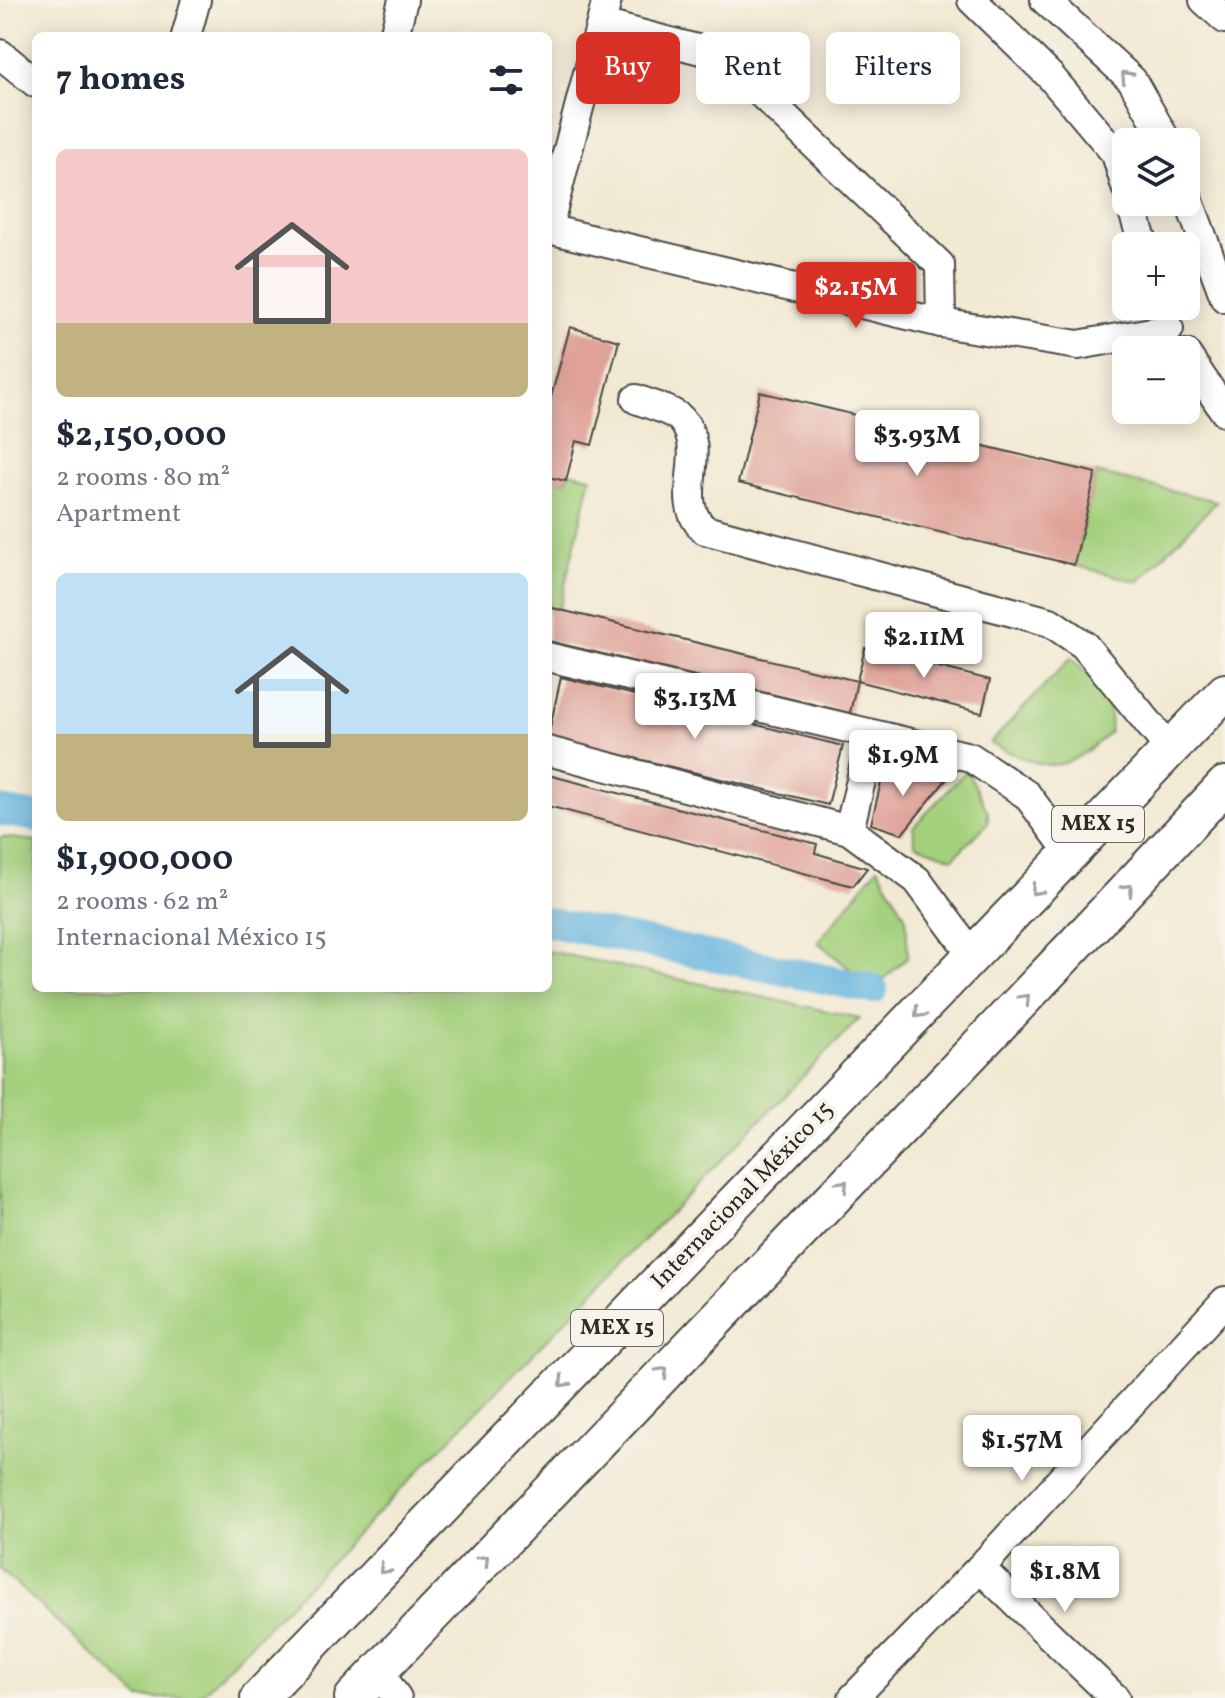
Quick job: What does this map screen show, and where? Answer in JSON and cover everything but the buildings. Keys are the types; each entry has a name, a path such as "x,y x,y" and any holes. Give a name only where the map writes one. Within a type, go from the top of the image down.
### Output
{"main road":[{"name":"Internacional México 15","path":"259,1698 974,957 1225,692"},
{"name":"MEX 15","path":"353,1698 387,1685 704,1328 1056,967 1225,785"}],"street":[{"path":"187,32 196,0"},
{"path":"395,32 403,0"},
{"path":"972,0 1050,76 1112,149"},
{"path":"1045,0 1132,80 1159,128"},
{"path":"1204,0 1225,19"},
{"path":"552,213 605,12 712,53 748,81 940,265 941,323"},
{"path":"0,54 32,80"},
{"path":"1195,216 1225,298"},
{"path":"552,229 941,323 1078,345 1175,335 1225,412"},
{"path":"636,399 680,418 689,432 693,453 689,507 693,520 705,530 1050,622 1084,645 1170,749"},
{"path":"552,658 970,757 1027,795 1070,853"},
{"path":"849,830 872,735"},
{"path":"552,752 849,830 917,880 974,957"},
{"path":"853,1698 980,1568 1225,1301"},
{"path":"980,1568 1115,1698"}],"green space":[{"path":"569,472 591,477 559,610 552,608 552,478 566,481"},
{"path":"1096,473 1217,501 1138,582 1074,565"},
{"path":"1071,658 1101,691 1109,709 1110,732 1078,757 1053,765 1040,764 990,743"},
{"path":"967,770 988,812 988,823 953,858 915,844 913,827"},
{"path":"0,837 32,841 32,992 552,992 552,952 860,1018 198,1698 140,1698 0,1569"},
{"path":"878,867 906,917 908,957 873,989 818,942"}],"waterway":[{"path":"0,811 32,816"},
{"path":"552,923 873,989"}]}
